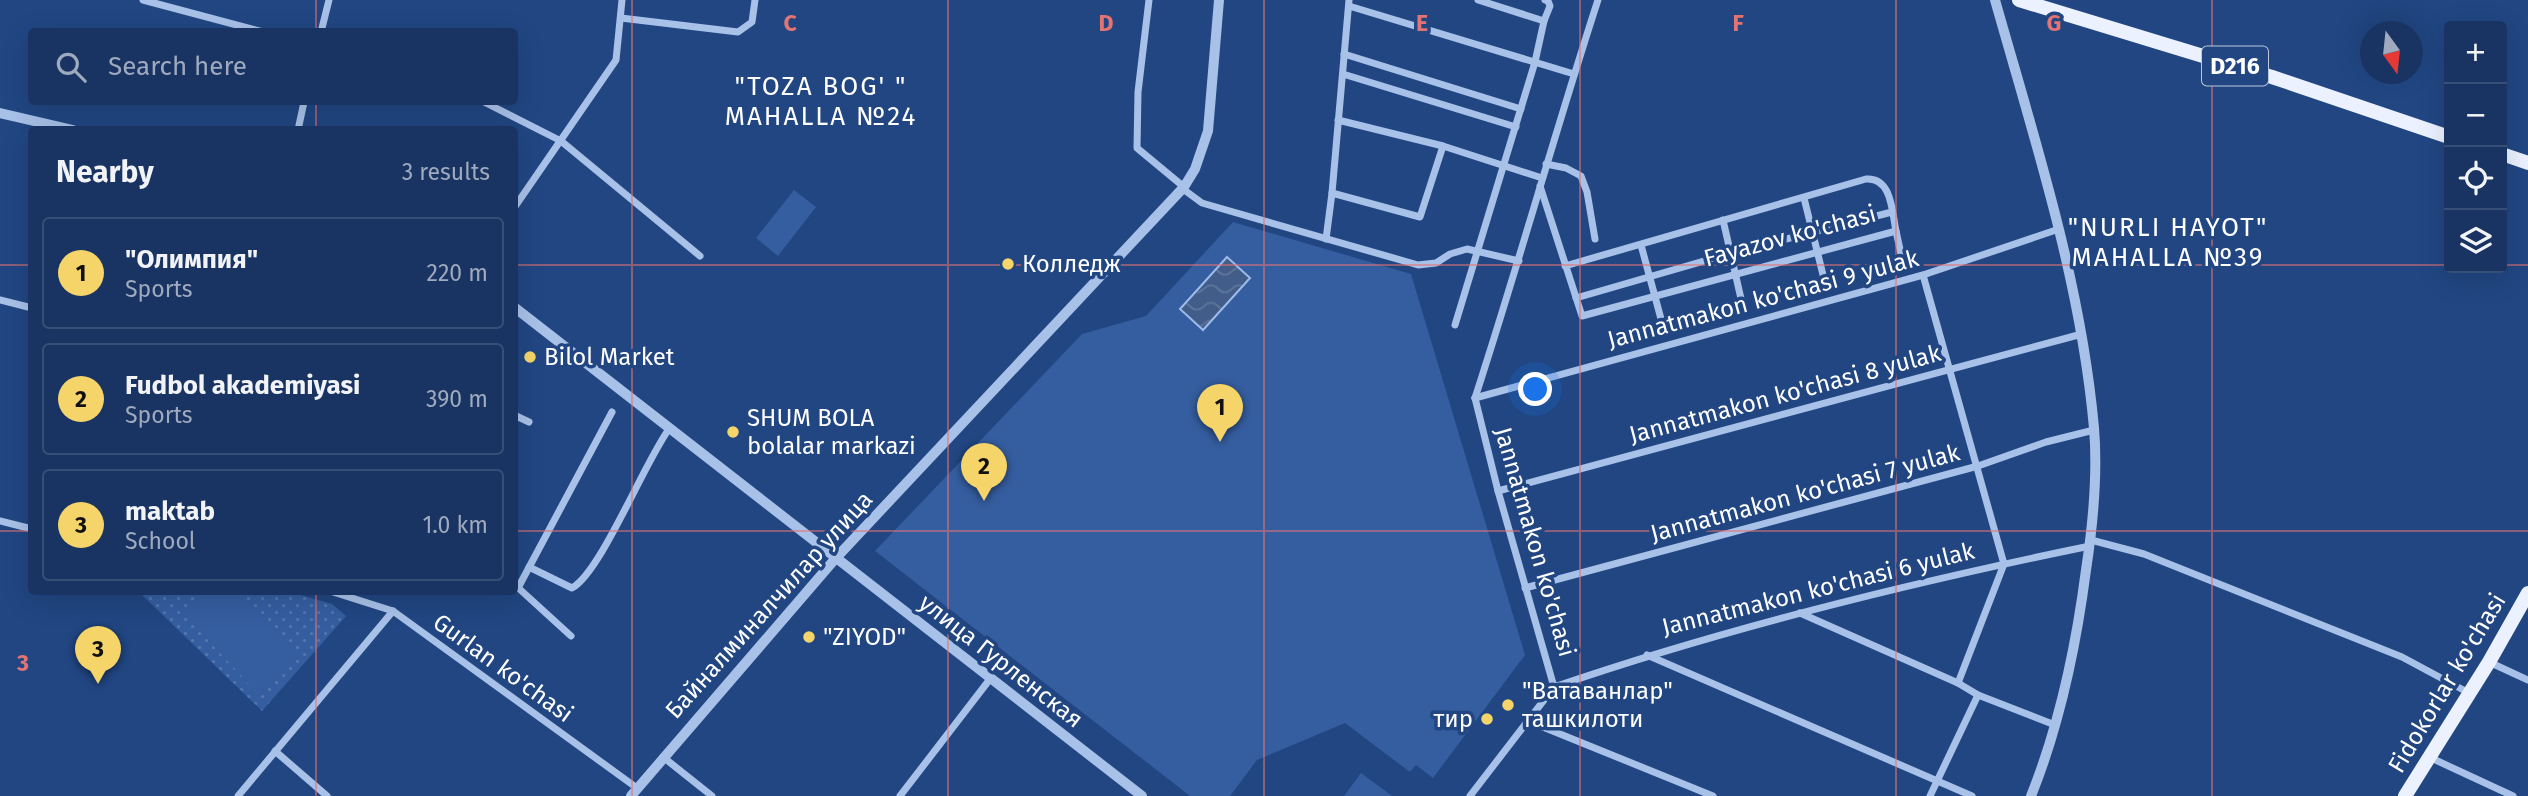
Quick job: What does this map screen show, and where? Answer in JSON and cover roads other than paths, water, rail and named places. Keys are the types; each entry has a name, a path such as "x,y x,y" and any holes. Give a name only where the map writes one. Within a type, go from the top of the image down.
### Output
{"main road":[{"name":"D216","path":"2019,0 2272,77 2444,135"},
{"path":"2507,156 2528,163"},
{"name":"Fidokorlar ko'chasi","path":"2405,796 2489,662 2528,593"}],"street":[{"path":"143,0 248,28"},
{"path":"322,28 329,0"},
{"path":"518,202 616,60 622,0"},
{"path":"621,18 738,32 752,22 755,0"},
{"path":"1149,0 1138,92 1137,148 1202,203 1418,265 1436,263 1450,254 1467,249 1519,261"},
{"name":"Байналминалчилар улица","path":"634,792 835,559 1184,188 1195,169 1208,131 1219,0"},
{"path":"1478,0 1544,21"},
{"path":"1475,398 1598,0"},
{"path":"1996,0 2059,229 2082,334 2094,430 2090,543 2077,635 2055,725 2031,796"},
{"path":"1455,326 1535,62 1548,1"},
{"path":"1326,239 1349,3 1574,74"},
{"path":"1344,54 1521,109"},
{"path":"1343,74 1516,127"},
{"path":"299,126 303,105"},
{"path":"490,105 561,141 700,256"},
{"path":"0,113 56,126"},
{"path":"1338,120 1443,146 1504,165 1541,182 1576,298 1732,253 1892,212"},
{"path":"1332,193 1420,217 1443,146"},
{"path":"1546,164 1566,168 1581,176 1587,192 1595,239"},
{"name":"Fayazov ko'chasi","path":"1565,266 1875,179 1882,182 1886,190 1896,231 1582,316 1576,298"},
{"path":"1804,198 1825,283"},
{"path":"1723,220 1742,303"},
{"name":"Jannatmakon ko'chasi 9 yulak","path":"1475,398 1923,275 2059,229"},
{"path":"1896,231 1903,263"},
{"path":"1641,245 1664,330"},
{"path":"1923,275 2004,564 1958,683"},
{"path":"0,300 28,307"},
{"name":"улица Гурленская","path":"518,310 1142,796"},
{"name":"Jannatmakon ko'chasi 8 yulak","path":"1498,491 2082,334"},
{"name":"Jannatmakon ko'chasi","path":"1471,796 1554,687 1498,491 1475,398"},
{"path":"518,583 612,412"},
{"path":"518,417 529,422"},
{"path":"529,567 572,588 580,583 607,541 656,447 669,429"},
{"name":"Jannatmakon ko'chasi 7 yulak","path":"1525,588 1978,466 2046,442 2094,430"},
{"path":"0,521 28,528"},
{"path":"2090,543 2144,554 2402,657 2469,693"},
{"name":"Jannatmakon ko'chasi 6 yulak","path":"1554,687 1647,655 1800,613 2090,543"},
{"path":"518,588 571,636"},
{"name":"Gurlan ko'chasi","path":"342,595 393,611 634,792"},
{"path":"238,796 393,611"},
{"path":"1800,613 1958,683 1978,695 2055,725"},
{"path":"1647,655 1972,796"},
{"path":"2489,662 2528,680"},
{"path":"900,796 990,678"},
{"path":"1930,796 1978,695"},
{"path":"1528,721 1713,796"},
{"path":"275,751 327,796"},
{"path":"663,756 712,796"},
{"path":"2428,757 2513,796"}],"water":[{"path":"1227,257 1250,278 1203,330 1180,309"}],"place":[{"name":"Колледж","path":"1008,264"},
{"name":"Bilol Market","path":"530,357"},
{"name":"SHUM BOLA bolalar markazi","path":"733,432"},
{"name":"\"Олимпия\"","path":"1220,442"},
{"name":"Fudbol akademiyasi","path":"984,501"},
{"name":"\"ZIYOD\"","path":"809,637"},
{"name":"maktab","path":"98,684"},
{"name":"\"Ватаванлар\" ташкилоти","path":"1508,705"},
{"name":"тир","path":"1487,719"}],"district":[{"name":"\"TOZA BOG' \" MAHALLA №24","path":"821,101"},
{"name":"\"NURLI HAYOT\" MAHALLA №39","path":"2168,242"}]}
